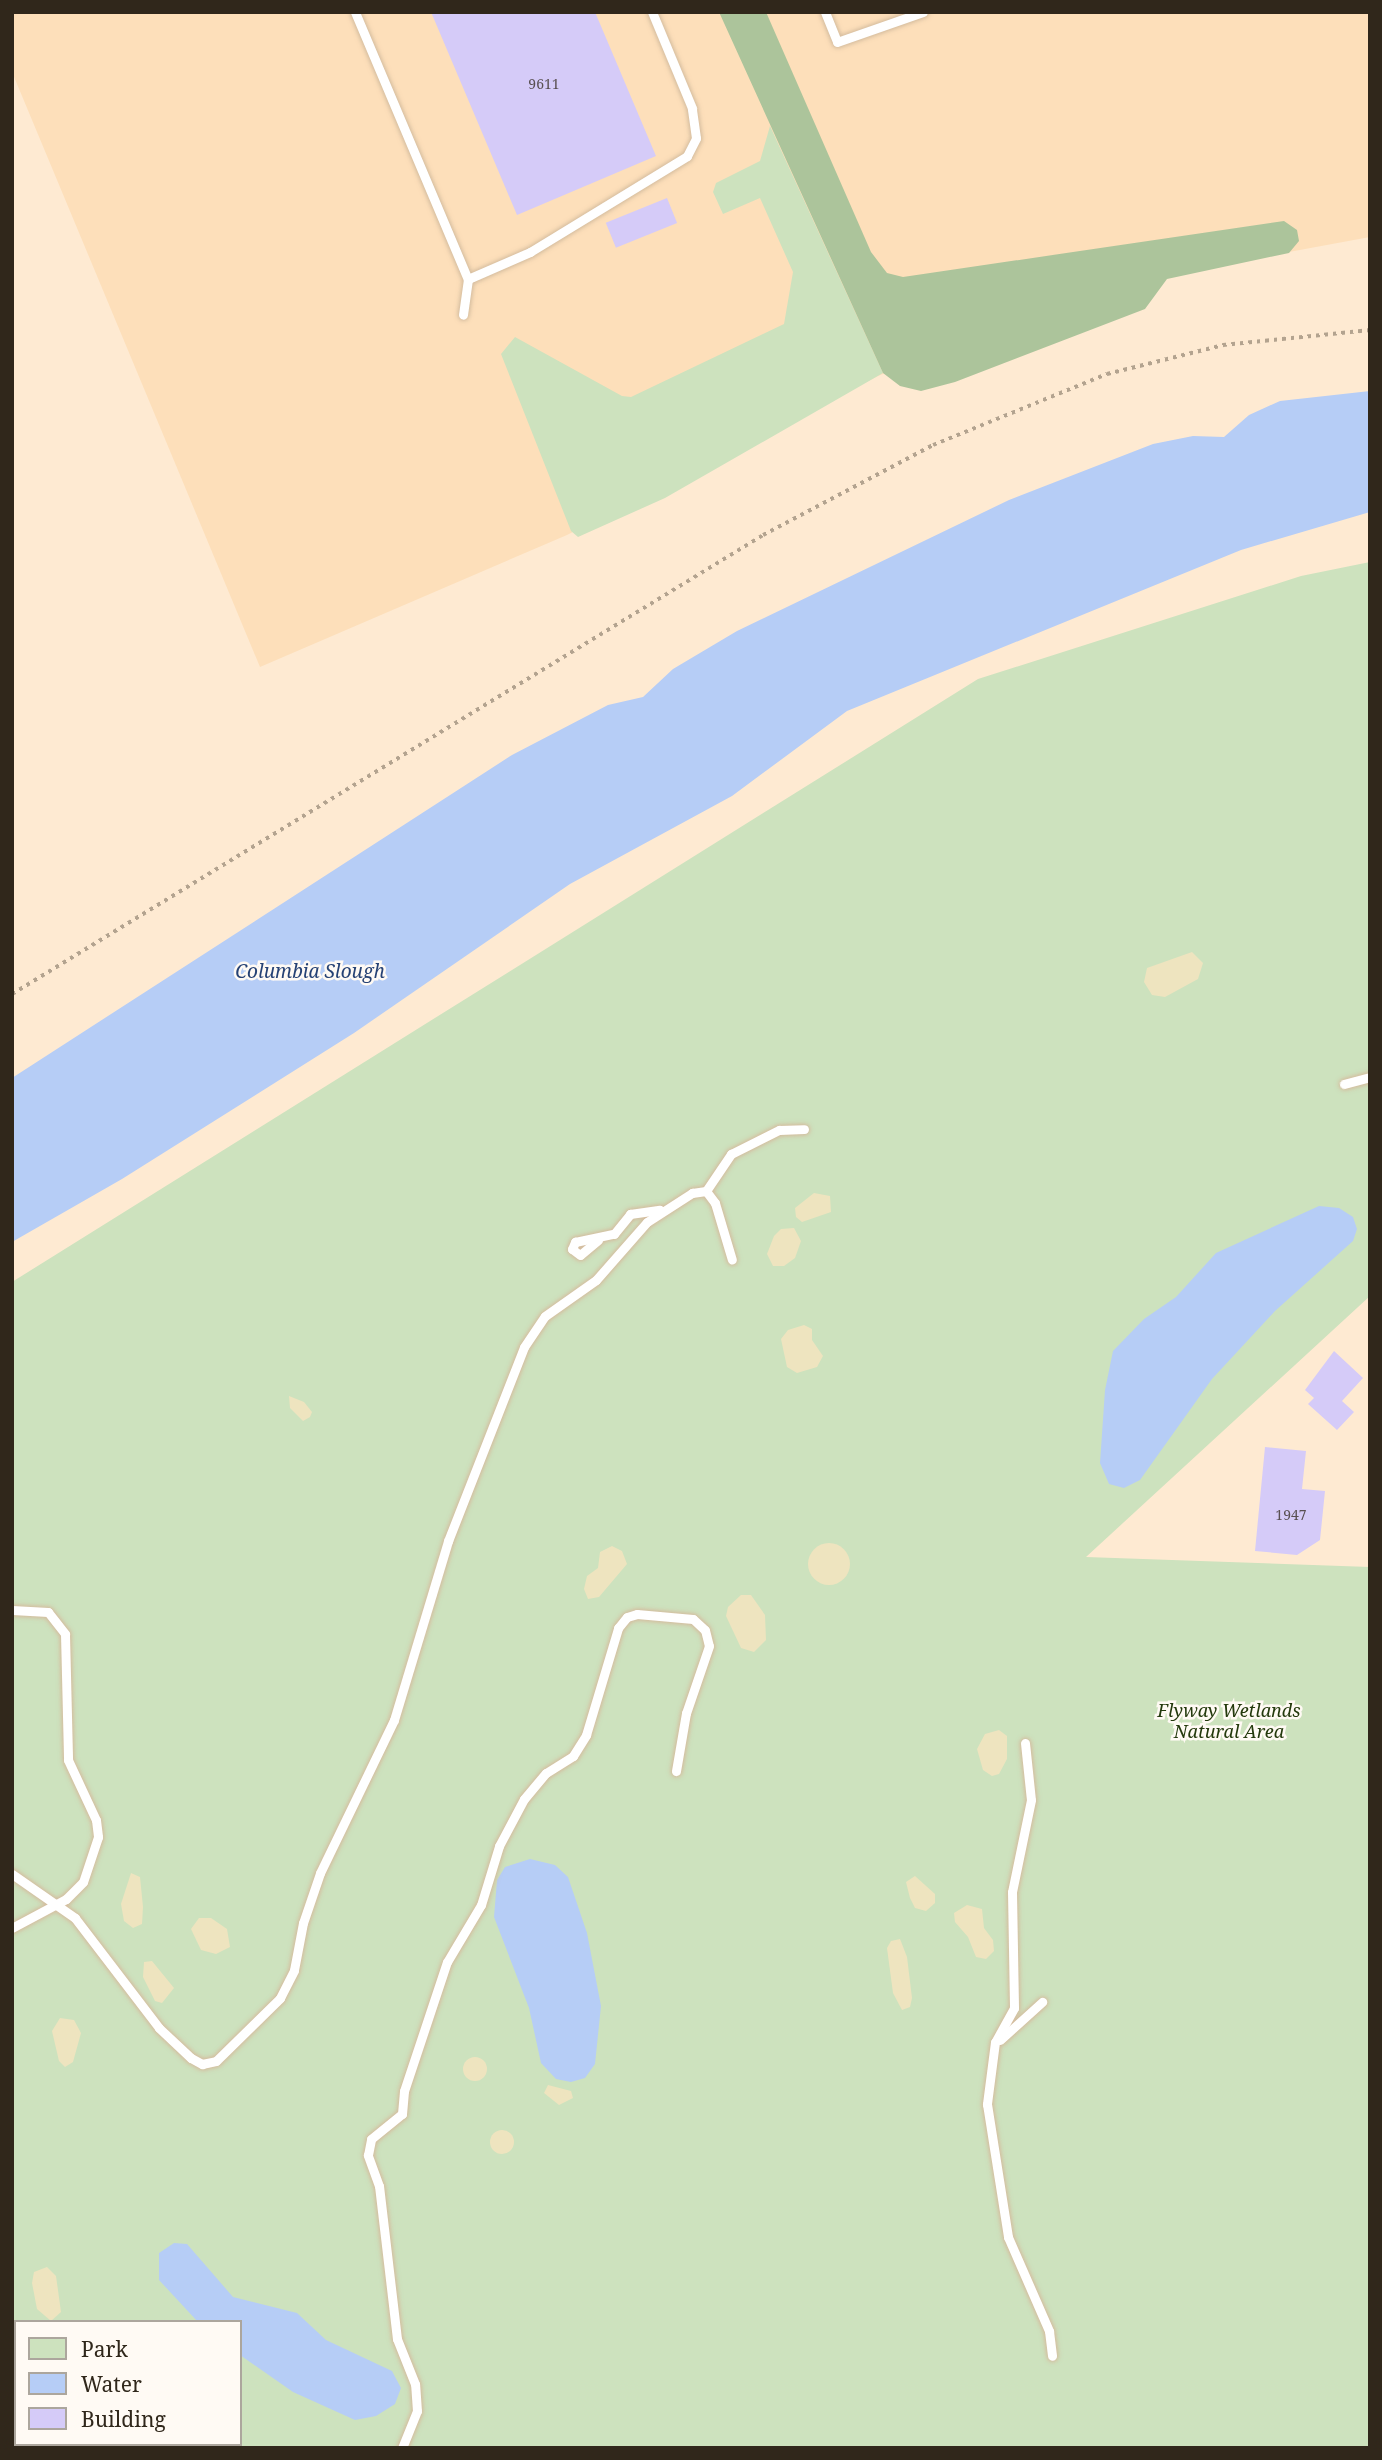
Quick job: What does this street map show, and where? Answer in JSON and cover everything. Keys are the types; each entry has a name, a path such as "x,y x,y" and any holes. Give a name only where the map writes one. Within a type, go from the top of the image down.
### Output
{"lane":[{"path":"355,12 468,279 463,315"},
{"path":"468,279 530,252 687,156 696,138 692,108 652,12"},
{"path":"825,12 837,42 923,12"},
{"path":"1344,1084 1370,1077"},
{"path":"12,1874 75,1918 159,2028 202,2064 216,2061 280,1998 294,1970 303,1923 320,1873 394,1720 448,1541 524,1347 545,1316 596,1280 662,1210 692,1193 706,1191 731,1154 779,1130 804,1129"},
{"path":"706,1191 719,1215 732,1260"},
{"path":"598,1240 618,1231 630,1214 662,1210"},
{"path":"12,1610 48,1612 65,1634 68,1759 96,1820 94,1857 83,1882 54,1905 12,1928"},
{"path":"402,2448 416,2411 415,2384 397,2339 379,2186 368,2155 372,2139 402,2113 404,2091 447,1962 481,1905 499,1846 524,1799 546,1773 573,1756 586,1735 618,1628 627,1617 637,1614 693,1619 705,1630 709,1646 686,1713 676,1770"},
{"path":"1025,1743 1031,1800 1012,1892 1014,2008 995,2042 988,2104 1008,2237 1049,2331 1052,2356"},
{"path":"995,2042 1015,2031 1042,2002"}],"path":[{"path":"12,994 332,795 763,535 933,445 1107,374 1223,345 1370,330"}],"shaded area":[{"path":"12,12 1370,12 1370,237 1181,272 1019,320 878,376 567,535 260,667 12,72"}],"green space":[{"path":"719,12 766,12 871,252 887,273 903,277 1284,221 1297,230 1299,241 1289,253 1167,279 1145,309 955,382 921,391 900,386 883,373"},
{"path":"770,126 883,373 665,498 578,537 571,531 501,354 515,337 622,396 631,397 784,324 793,272 760,198 723,214 713,192 716,183 760,161"},
{"name":"Flyway Wetlands Natural Area","path":"1370,562 1370,1296 1086,1557 1370,1567 1370,2448 12,2448 12,1282 978,679 1301,576"}],"sand":[{"path":"1192,952 1203,963 1198,979 1165,997 1152,995 1144,982 1147,968"},
{"path":"814,1193 830,1196 831,1212 802,1222 796,1217 795,1208"},
{"path":"794,1228 801,1241 795,1258 784,1266 773,1266 767,1254 774,1236 781,1229"},
{"path":"804,1325 812,1329 812,1340 823,1356 817,1367 797,1373 787,1367 781,1339 788,1330"},
{"path":"289,1396 304,1402 312,1412 310,1417 303,1421 290,1408"},
{"path":"829,1543 844,1549 850,1564 844,1579 829,1585 814,1579 808,1564 814,1549"},
{"path":"612,1546 622,1551 627,1564 599,1597 588,1599 584,1589 587,1576 598,1568 600,1552"},
{"path":"741,1595 751,1595 765,1615 766,1640 754,1652 741,1648 726,1616 728,1607"},
{"path":"999,1730 1007,1736 1007,1759 999,1774 992,1776 983,1770 977,1749 985,1734"},
{"path":"131,1873 140,1877 143,1907 142,1924 133,1928 124,1921 121,1904"},
{"path":"915,1876 935,1894 935,1903 926,1911 915,1908 910,1898 906,1882"},
{"path":"967,1905 982,1909 984,1928 993,1940 994,1951 986,1959 976,1957 968,1937 955,1922 954,1913"},
{"path":"199,1918 211,1918 227,1929 230,1947 216,1954 201,1950 191,1929"},
{"path":"900,1939 907,1957 912,1998 910,2007 902,2010 893,1993 887,1948 891,1941"},
{"path":"152,1961 174,1988 162,2003 155,2001 143,1977 144,1962"},
{"path":"60,2018 74,2020 81,2033 73,2062 65,2067 59,2061 52,2031"},
{"path":"475,2057 484,2060 487,2069 484,2078 475,2081 466,2078 463,2069 466,2060"},
{"path":"548,2085 571,2091 573,2098 559,2105 544,2093"},
{"path":"502,2130 513,2137 514,2142 507,2153 502,2154 491,2147 490,2142 497,2131"},
{"path":"47,2267 56,2276 61,2312 52,2320 37,2309 32,2283 34,2272"}],"water":[{"name":"Columbia Slough","path":"1370,391 1370,512 1241,550 847,711 732,796 570,884 354,1033 122,1179 12,1242 12,1078 512,755 608,705 643,697 673,669 737,631 1009,500 1153,444 1193,436 1224,437 1249,415 1280,401"},
{"path":"1319,1206 1339,1208 1353,1217 1357,1229 1353,1241 1275,1311 1212,1379 1140,1480 1124,1488 1109,1484 1100,1463 1105,1390 1113,1351 1144,1319 1176,1297 1216,1253"},
{"path":"530,1859 555,1865 568,1877 587,1933 601,2006 595,2064 585,2078 571,2082 556,2079 541,2063 529,2008 494,1917 497,1880 505,1867"},
{"path":"174,2243 187,2244 233,2297 297,2313 326,2340 392,2371 401,2388 395,2404 376,2416 355,2420 293,2392 242,2356 242,2320 196,2320 159,2280 159,2253"}],"building":[{"path":"431,12 595,12 656,156 517,215"},
{"path":"667,198 677,223 616,248 606,223"},
{"path":"1334,1351 1363,1378 1342,1401 1354,1412 1337,1430 1308,1404 1314,1398 1305,1390"},
{"path":"1265,1447 1306,1451 1302,1489 1325,1491 1320,1540 1297,1555 1255,1551"}]}
